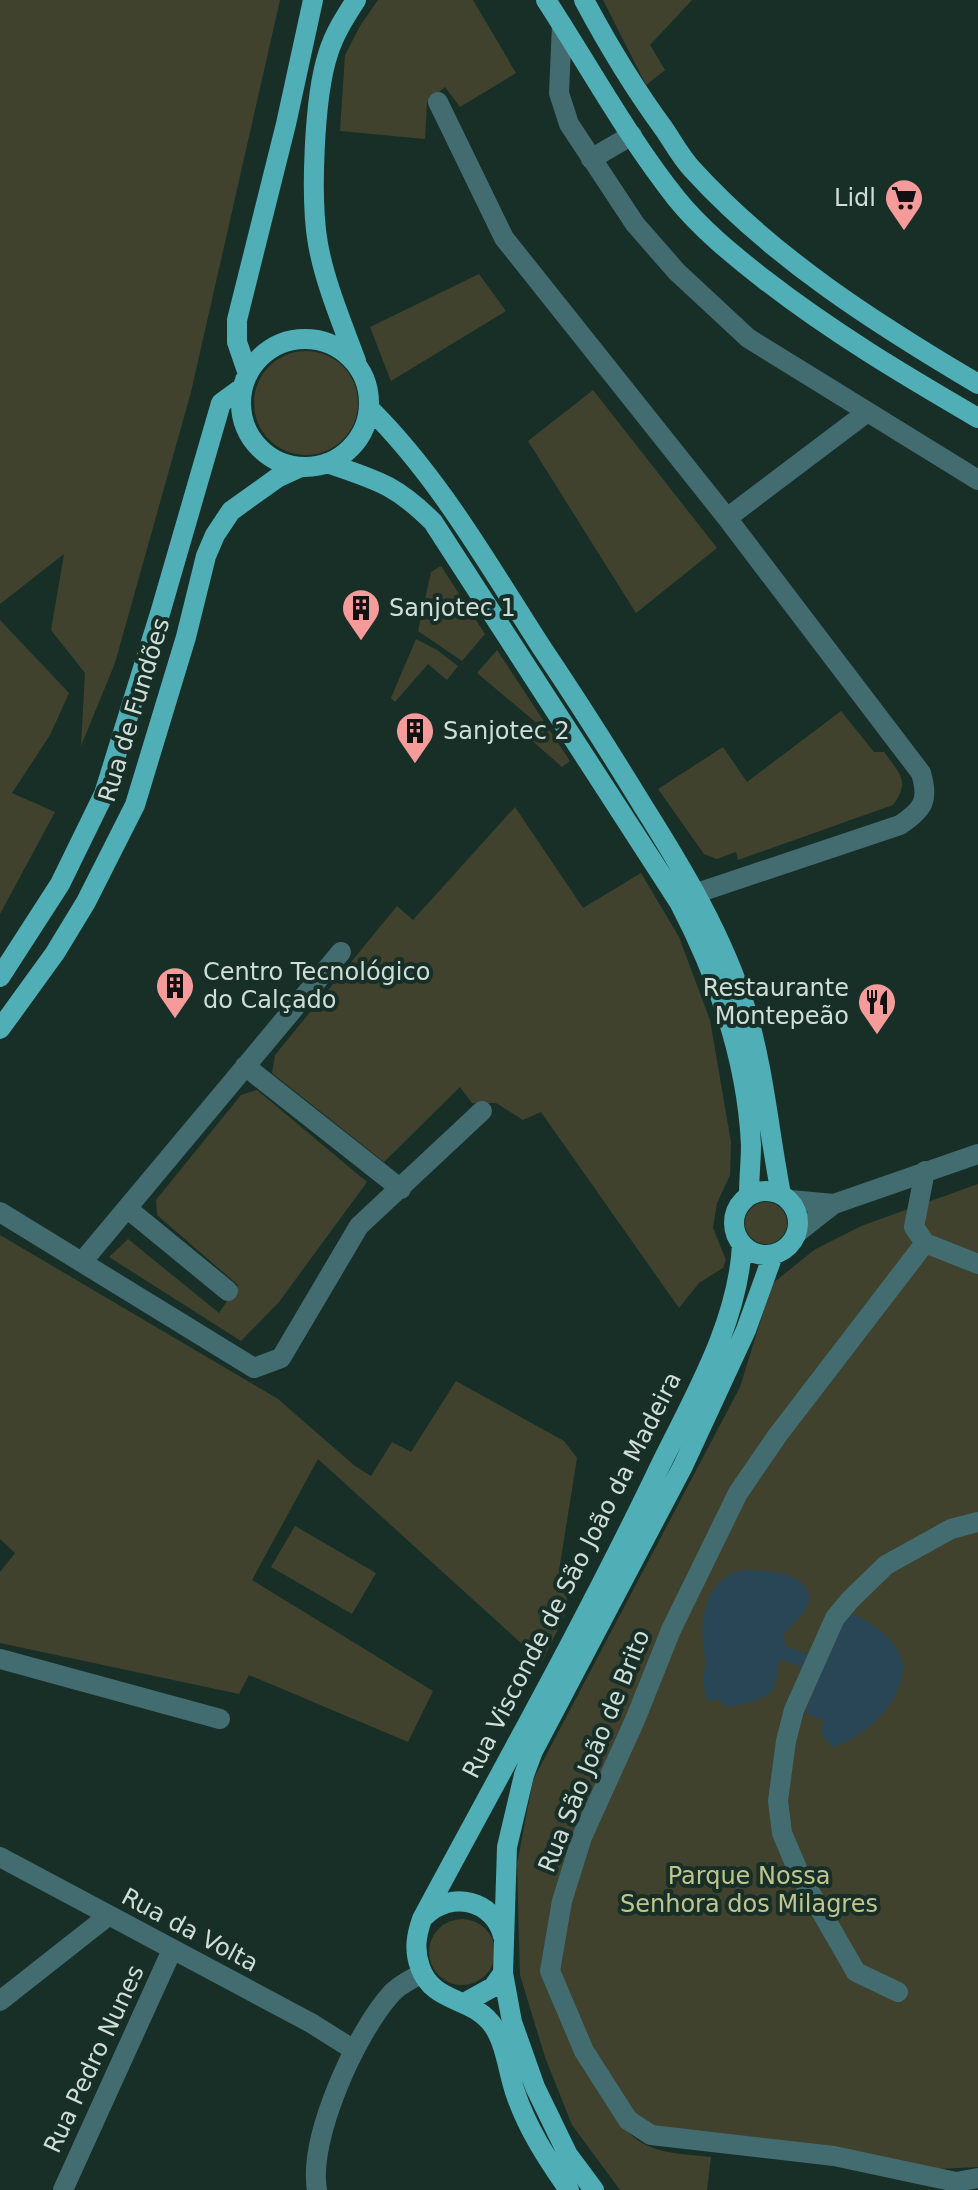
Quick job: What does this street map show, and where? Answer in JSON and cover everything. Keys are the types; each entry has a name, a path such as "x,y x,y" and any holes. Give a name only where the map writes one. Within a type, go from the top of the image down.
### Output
{"main road":[{"path":"246,380 237,342 237,320 313,0"},
{"path":"356,0 340,25 327,55 320,91 314,175 318,243 369,393 369,408 411,455 456,516 592,723 697,893 746,1009 786,1197 796,1210 797,1233"},
{"path":"546,0 677,199 729,252 857,347 978,418"},
{"path":"584,0 636,90 690,166 746,224 824,285 889,330 978,384"},
{"path":"301,467 283,463 266,454 253,441 244,424 241,405 246,380 265,352 303,338 324,341 342,350 357,364"},
{"name":"Rua de Fundões","path":"0,977 60,884 104,794 221,403 246,380"},
{"name":"Rua Visconde de São João da Madeira","path":"301,467 327,463 343,454 356,442 365,426 369,408"},
{"name":"Rua Visconde de São João da Madeira","path":"327,463 386,483 410,499 433,522 679,902 695,932 728,1014 740,1067 751,1144 749,1195 735,1212 733,1224 742,1245 740,1278 724,1328 633,1524 422,1919 416,1943 422,1973"},
{"name":"Rua de Fundões","path":"0,1029 79,915 135,805 183,648 206,556 215,535 231,511 277,478 301,467"},
{"path":"749,1195 759,1191 786,1197"},
{"name":"Rua Visconde de São João da Madeira","path":"594,2190 568,2155 535,2087 512,2022 503,1973 507,1847 524,1775 533,1751 695,1442 746,1330 773,1255 792,1243 797,1233"},
{"path":"742,1245 751,1251 773,1255"},
{"path":"422,1919 429,1911 443,1904 474,1903 493,1915 504,1940"},
{"path":"422,1973 432,1988 449,1998 466,2002 493,2026 530,2126 569,2190"},
{"path":"466,2002 493,1987 503,1973"}],"street":[{"path":"562,25 559,93 569,124 635,224 677,272 748,338 978,480"},
{"path":"438,102 504,238 727,518 921,773 927,792 918,813 900,825 697,893"},
{"path":"591,159 632,135"},
{"path":"727,518 866,413"},
{"path":"82,1262 341,952"},
{"path":"245,1066 401,1189"},
{"path":"0,1212 254,1368 281,1358 359,1226 482,1111"},
{"path":"797,1233 834,1204 978,1154"},
{"path":"925,1171 914,1227 925,1243 978,1264"},
{"path":"786,1197 834,1204"},
{"path":"128,1209 228,1291"},
{"name":"Rua São João de Brito","path":"925,1243 777,1436 738,1493 671,1630 635,1720 582,1837 562,1901 550,1971 584,2051 628,2120 651,2135 834,2156 956,2182 978,2178"},
{"path":"898,1992 856,1972 799,1873 782,1833 778,1801 786,1741 794,1710 835,1618 850,1600 886,1565 951,1529 978,1522"},
{"path":"0,1659 220,1719"},
{"name":"Rua da Volta","path":"0,1857 311,2023 354,2050"},
{"path":"0,2001 108,1916"},
{"name":"Rua Pedro Nunes","path":"63,2190 172,1950"},
{"path":"313,2189 322,2128 354,2050 392,1992 422,1973"}],"green space":[{"path":"0,0 280,0 191,392 115,663 81,746 85,673 51,630 64,554 0,604"},
{"path":"378,0 473,0 516,73 460,107 445,87 427,102 425,139 340,131 345,55"},
{"path":"603,0 692,0 650,45 665,70 646,85"},
{"path":"479,274 506,311 391,381 370,327"},
{"path":"306,351 326,355 343,366 354,383 358,403 354,423 343,440 326,451 306,455 286,451 269,440 258,423 254,403 258,383 269,366 286,355"},
{"path":"593,390 717,548 636,613 528,441"},
{"path":"441,566 485,634 462,661 418,631 431,572"},
{"path":"0,620 69,693 50,735 12,793 55,812 0,914"},
{"path":"416,639 458,666 447,680 428,664 395,702 391,698"},
{"path":"497,650 570,761 562,767 529,738 539,725 477,673"},
{"path":"841,711 874,752 884,752 901,777 901,790 893,805 738,860 736,852 717,859 704,854 658,789 723,747 747,782"},
{"path":"515,807 583,908 641,873 679,937 710,1020 731,1142 730,1175 717,1203 713,1228 726,1260 723,1268 699,1283 679,1308 541,1112 523,1120 496,1103 472,1103 460,1087 384,1162 272,1073 275,1055 397,906 413,920"},
{"path":"257,1090 367,1182 279,1302 241,1341 109,1257 128,1239 219,1313 238,1285 157,1215 156,1200 241,1095"},
{"name":"Parque Nossa Senhora dos Milagres","path":"978,1184 978,2167 939,2169 623,2126 641,2143 663,2151 711,2157 707,2190 620,2190 572,2125 545,2057 520,1975 517,1864 533,1780 740,1387 772,1284 814,1250 861,1226"},
{"path":"766,1202 781,1208 787,1223 781,1238 766,1244 751,1238 745,1223 751,1208"},
{"path":"0,1235 278,1399 355,1466 371,1476 392,1442 411,1452 456,1381 564,1441 577,1458 559,1571 569,1606 542,1662 318,1459 252,1580 433,1691 408,1742 249,1675 239,1694 0,1643 0,1572 15,1553 0,1539"},
{"path":"295,1526 376,1573 352,1614 271,1567"},
{"path":"462,1919 475,1922 485,1929 492,1939 495,1952 492,1965 485,1975 475,1982 462,1985 449,1982 439,1975 432,1965 429,1952 432,1939 439,1929 449,1922"}],"water":[{"path":"743,1570 786,1575 797,1579 809,1593 807,1608 784,1634 785,1646 827,1661 844,1622 853,1614 876,1628 897,1650 903,1666 897,1692 880,1717 857,1736 832,1747 821,1733 824,1720 805,1713 821,1674 780,1659 775,1685 767,1695 728,1707 718,1700 706,1700 702,1632 705,1609 722,1580"}],"place":[{"name":"Lidl","path":"904,232"},
{"name":"Sanjotec 1","path":"361,642"},
{"name":"Sanjotec 2","path":"415,765"},
{"name":"Centro Tecnológico do Calçado","path":"175,1020"},
{"name":"Restaurante Montepeão","path":"877,1036"}]}
